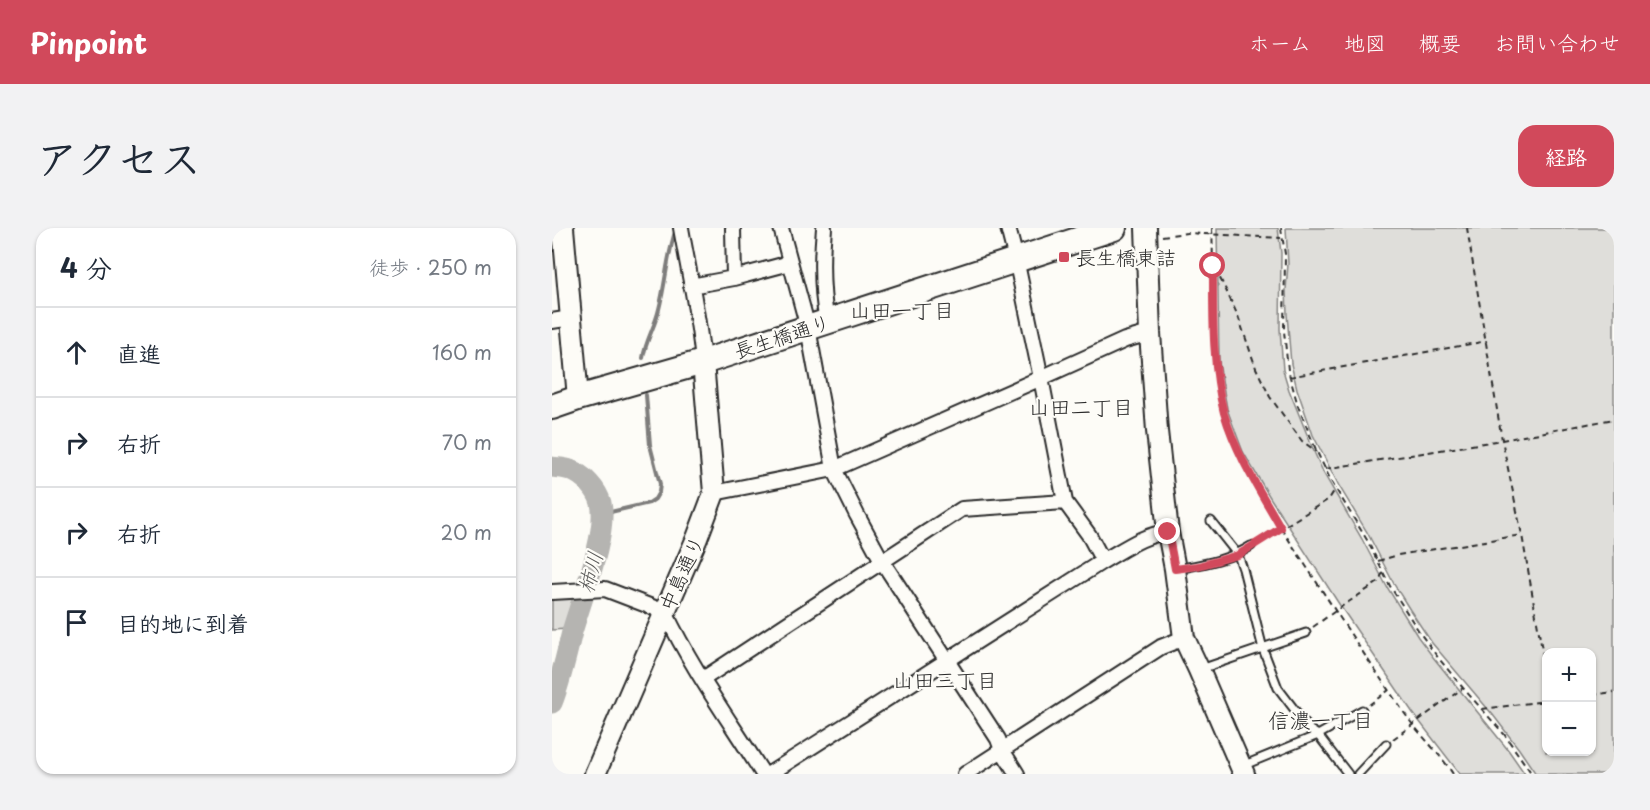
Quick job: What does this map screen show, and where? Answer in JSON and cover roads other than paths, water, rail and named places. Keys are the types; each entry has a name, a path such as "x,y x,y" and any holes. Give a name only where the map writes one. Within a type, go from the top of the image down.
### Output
{"highway":[{"name":"長生橋通り","path":"552,407 703,362 1114,228"}],"street":[{"path":"563,228 561,319 578,398"},
{"path":"681,228 703,362"},
{"path":"733,228 734,278"},
{"path":"781,228 790,263 817,325 834,469 882,561 998,739 1017,774"},
{"path":"817,325 823,304 821,259 824,228"},
{"path":"1008,228 1065,502 1089,535 1103,561"},
{"path":"1154,232 1150,333 1157,431 1168,532 1184,638 1243,770"},
{"path":"691,285 734,278 790,263"},
{"path":"714,493 834,469 1125,340 1150,333"},
{"name":"中島通り","path":"595,774 698,538 714,493 703,362"},
{"path":"704,679 962,509 1065,502"},
{"path":"769,774 1103,561 1146,537 1168,532"},
{"path":"552,592 605,589 665,612 673,629 764,774"},
{"path":"965,774 1161,647 1184,638"}],"lane":[{"path":"1211,521 1238,555 1263,649 1278,688 1348,774"},
{"path":"1175,569 1198,566 1238,555 1251,546"},
{"path":"1200,670 1306,633"},
{"path":"1243,770 1318,735 1362,710"},
{"path":"1358,774 1386,744"}],"waterway":[{"path":"643,358 659,309 676,229"},
{"path":"602,514 649,503 659,492 660,484 650,445 646,395"},
{"name":"柿川","path":"552,467 570,470 589,483 601,503 602,516 597,549 552,703"}],"place":[{"name":"長生橋東詰","path":"1064,257"}],"district":[{"name":"山田一丁目","path":"902,309"},
{"name":"山田二丁目","path":"1081,406"},
{"name":"山田三丁目","path":"945,679"},
{"name":"信濃一丁目","path":"1321,719"}]}
